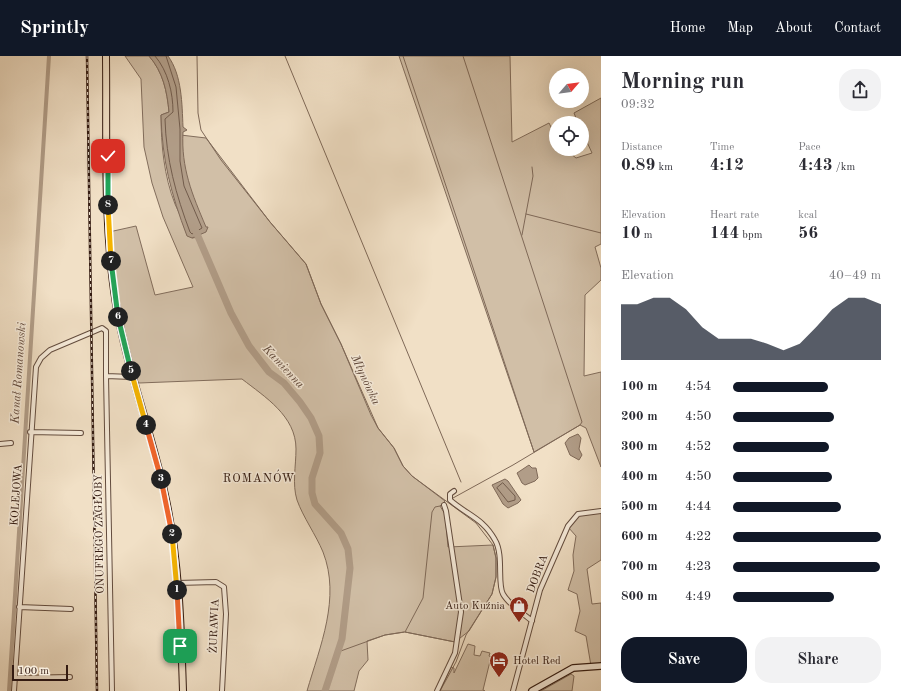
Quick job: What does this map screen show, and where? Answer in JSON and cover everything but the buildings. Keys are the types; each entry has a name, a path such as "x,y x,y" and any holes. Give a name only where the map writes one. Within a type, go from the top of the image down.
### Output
{"main road":[{"path":"106,56 110,248 118,319 132,377 165,495 173,541 177,583 182,691"}],"street":[{"name":"KOLEJOWA","path":"14,691 34,374 41,358 50,350 101,328 104,329"},
{"name":"ONUFREGO ZAGŁOBY","path":"104,329 106,331 112,691"},
{"path":"106,376 132,377"},
{"path":"30,432 81,433"},
{"path":"0,444 11,443"},
{"path":"454,491 450,496 450,500 481,522 496,542 500,560 501,588 503,595 532,621"},
{"path":"437,691 455,653 461,612 444,505"},
{"name":"DOBRA","path":"513,691 540,590 570,522 575,516 582,512 601,511"},
{"name":"ŻURAWIA","path":"177,583 216,582 224,586 226,614 222,691"},
{"path":"19,607 71,609"},
{"path":"532,691 573,668 601,666"},
{"path":"15,678 70,677"}],"shaded area":[{"path":"125,56 149,56 154,62 164,82 169,112 161,115 166,171 175,204 192,238 199,237 180,194 172,134 206,138 270,222 306,264 321,304 341,344 378,428 394,448 403,466 412,476 445,501 440,506 445,514 448,547 493,545 496,558 496,577 492,594 469,631 455,642 405,632 385,635 367,641 368,660 359,671 354,691 307,691 327,622 330,587 328,569 323,552 297,500 294,481 296,449 295,437 285,417 269,400 242,379 139,383 132,377 122,335 109,232 136,226 155,295 193,287 163,217 152,183 144,147 141,79"},
{"path":"399,56 510,56 512,142 549,123 549,156 574,156 576,158 589,156 589,154 592,153 589,146 589,116 575,116 574,113 583,108 589,108 589,105 601,98 601,244 595,247 601,268 601,280 585,295 584,376 601,372 601,467 586,428 580,425 534,452"},
{"path":"601,511 601,560 587,569 592,604 601,603 601,666 591,666 586,636 575,631 580,611 577,594 568,590 574,571 573,555 576,536 568,527 575,516"},
{"path":"468,644 475,646 474,655 480,656 482,651 490,653 489,656 491,657 483,690 485,691 440,691 451,667 454,668 454,673"},
{"path":"571,674 574,676 572,691 541,691"}],"water":[{"path":"149,56 168,56 173,64 179,81 182,99 183,127 187,130 183,132 183,145 188,181 206,227 208,227 206,232 192,238 187,236 176,206 168,177 163,147 161,115 169,112 167,97 161,75"},
{"path":"578,434 581,438 579,449 582,455 579,460 570,455 565,443 569,438"},
{"path":"529,465 532,468 536,468 538,478 535,481 525,485 522,483 517,473"},
{"path":"505,479 521,500 508,508 503,504 492,485"}],"waterway":[{"name":"Kanał Romanowski","path":"9,691 49,56"},
{"name":"Młynówka","path":"197,56 198,113 201,130 221,160 270,222 306,264 321,304 341,344 378,428 394,448 403,466 412,476 476,523 493,545 496,558 496,577 492,594 466,635 456,662 440,691"},
{"path":"285,56 461,482"},
{"path":"403,56 534,452"},
{"path":"453,498 513,465 580,425 582,422 463,56"},
{"path":"522,235 533,176 532,167"},
{"path":"526,214 601,233"},
{"name":"Kamienna","path":"194,227 231,313 249,346 269,372 284,383 300,402 311,418 319,436 320,453 312,478 312,493 315,504 341,533 348,549 350,568 342,639 325,691"},
{"path":"440,506 435,507 432,512 423,598 405,632 455,642"},
{"path":"338,652 385,635 404,632"}],"railway":[{"path":"87,56 97,691"}],"place":[{"name":"Auto Kuźnia","path":"519,623"},
{"name":"Hotel Red","path":"499,678"}],"district":[{"name":"ROMANÓW","path":"259,479"}],"route":[{"path":"108,156 108,215 112,278 126,355 154,451 169,515 176,566 180,646"}]}
